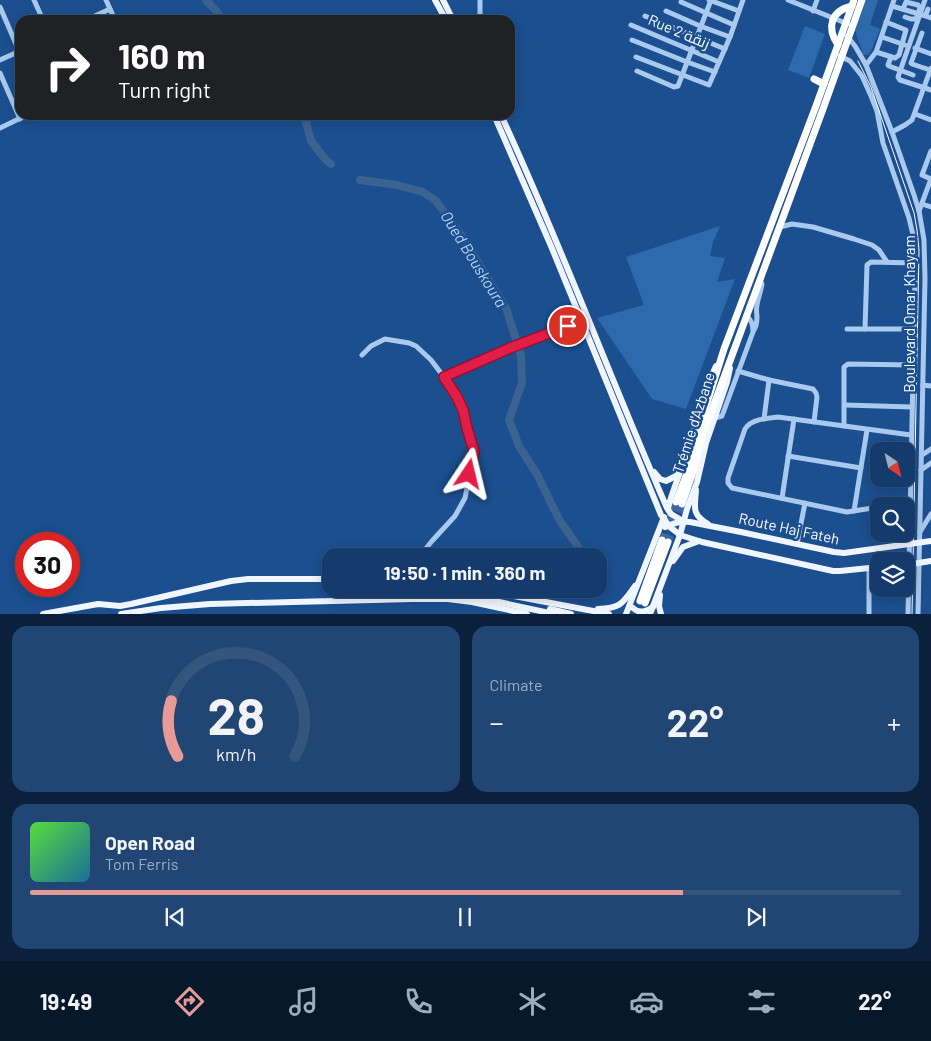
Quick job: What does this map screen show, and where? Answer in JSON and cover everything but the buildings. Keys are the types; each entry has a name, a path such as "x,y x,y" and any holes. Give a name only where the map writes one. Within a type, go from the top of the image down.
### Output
{"highway":[{"path":"838,52 849,24 862,0"},
{"path":"849,24 853,3"},
{"path":"838,52 832,33 833,18 840,10 853,3"},
{"path":"838,52 845,35"},
{"name":"Trémie d'Azbane","path":"682,505 696,435 724,349 824,84 838,52"},
{"name":"Trémie d'Azbane","path":"682,505 703,434 780,227 838,52"},
{"path":"814,79 824,84"},
{"path":"639,601 665,541"}],"main road":[{"path":"435,0 443,15"},
{"path":"443,0 450,15"},
{"path":"496,120 582,321 655,501 658,530"},
{"path":"503,120 557,243 648,463 672,526 674,549"},
{"path":"582,609 619,606 628,597 641,576 658,530 667,513 708,383 724,349"},
{"path":"714,527 698,516 695,511 696,483 706,443 727,382 734,352"},
{"path":"648,463 657,476 666,481 674,477 680,470"},
{"path":"667,513 679,514 682,505 696,483"},
{"path":"655,501 667,513 683,521"},
{"path":"646,614 652,610 680,534 683,521 682,505"},
{"path":"658,530 683,521"},
{"name":"Route Haj Fateh","path":"683,521 844,553 931,541"},
{"name":"Route Haj Fateh","path":"672,526 680,534 699,541 833,571 869,568"},
{"path":"666,573 681,550 699,541"},
{"path":"915,563 931,562"},
{"path":"641,576 639,601 634,611 642,613 652,610"},
{"path":"42,614 98,604 120,606 231,582 322,579"},
{"path":"662,582 659,606 662,614"},
{"path":"412,599 450,596 499,601 571,614"},
{"path":"490,598 554,614"},
{"path":"524,598 608,614"},
{"path":"121,614 160,608 210,604 412,599 456,600 527,614"},
{"path":"626,614 639,601"}],"street":[{"path":"34,0 42,15"},
{"path":"106,0 113,15"},
{"path":"480,0 480,15"},
{"path":"637,71 674,87 678,86 710,0 739,11"},
{"path":"636,57 708,85 711,84 743,0"},
{"path":"788,0 849,24"},
{"path":"814,10 817,0"},
{"path":"866,66 876,52 894,0"},
{"path":"924,16 925,0"},
{"path":"681,2 734,25"},
{"path":"903,9 904,3 908,2 920,6 924,16"},
{"path":"892,6 924,16"},
{"path":"0,7 15,42"},
{"path":"97,15 110,9"},
{"path":"928,9 909,46 898,78 931,90"},
{"path":"666,11 730,37"},
{"path":"645,16 724,49"},
{"path":"905,17 914,20 924,16"},
{"path":"876,52 896,58 902,44 906,30 886,22"},
{"name":"Rue 2 زنقة","path":"631,24 718,62"},
{"path":"892,132 910,122 916,114 931,69 911,63 922,33"},
{"name":"Boulevard Omar Khayam","path":"845,35 866,66 892,132 919,211 924,240 924,347 918,614"},
{"path":"882,37 931,54"},
{"path":"632,40 715,72"},
{"name":"Boulevard Omar Khayam","path":"838,52 850,61 862,76 871,96 878,118 882,143 909,218 913,235 915,263 910,497"},
{"path":"0,60 15,53"},
{"path":"891,56 888,65 913,74"},
{"path":"910,83 916,66"},
{"path":"0,73 15,108"},
{"path":"916,114 931,120"},
{"path":"0,128 18,120"},
{"path":"919,211 929,191 931,179 922,175 931,153"},
{"path":"922,204 931,207"},
{"path":"780,227 792,224 813,227 854,239 872,245 879,250 887,262"},
{"path":"866,329 867,266 872,262 915,263"},
{"path":"925,278 931,275"},
{"path":"715,418 722,416 756,326 757,305 762,284 760,280"},
{"path":"747,316 753,325 753,332"},
{"path":"444,377 510,348 582,321"},
{"path":"847,329 914,330"},
{"path":"362,354 371,346 386,339 409,343 421,350 444,377 463,410 474,450 467,491 456,516 426,548"},
{"path":"924,347 931,347"},
{"path":"844,426 844,367 846,365 913,365"},
{"path":"738,371 814,390 817,397 814,422"},
{"path":"764,419 769,380"},
{"path":"923,386 931,386"},
{"path":"845,405 912,407"},
{"path":"870,508 842,511 732,488 728,483 728,478 747,425 752,422 778,417 912,435"},
{"path":"782,498 794,419"},
{"path":"854,511 867,430"},
{"path":"922,456 931,449"},
{"path":"788,456 861,468"},
{"path":"921,470 931,463"},
{"path":"797,544 805,503"},
{"path":"920,533 931,514"},
{"name":"Boulevard Omar Khayam","path":"909,552 910,544"},
{"path":"869,568 869,614"},
{"name":"Boulevard Omar Khayam","path":"908,597 908,614"}],"shaded area":[{"path":"866,0 878,0 870,25 880,29 871,51 868,55 863,55 855,30"},
{"path":"805,26 825,34 809,78 788,70"},
{"path":"720,226 713,242 710,256 725,258 717,282 735,279 686,409 652,399 597,318 644,305 626,257"}],"waterway":[{"name":"Oued Bouskoura","path":"206,0 219,15"},
{"name":"Oued Bouskoura","path":"305,120 311,141 331,164"},
{"name":"Oued Bouskoura","path":"360,180 397,185 423,192 436,201 461,235 506,308 521,355 522,383 509,420 519,446 538,476 560,521 579,548"}],"tunnel":[{"path":"662,540 676,502"},
{"path":"668,542 682,504"}],"tram line":[{"path":"858,61 871,87 914,213 919,250 912,614"}],"route":[{"path":"469,474 474,450 463,410 444,377 510,348 568,326"}]}
